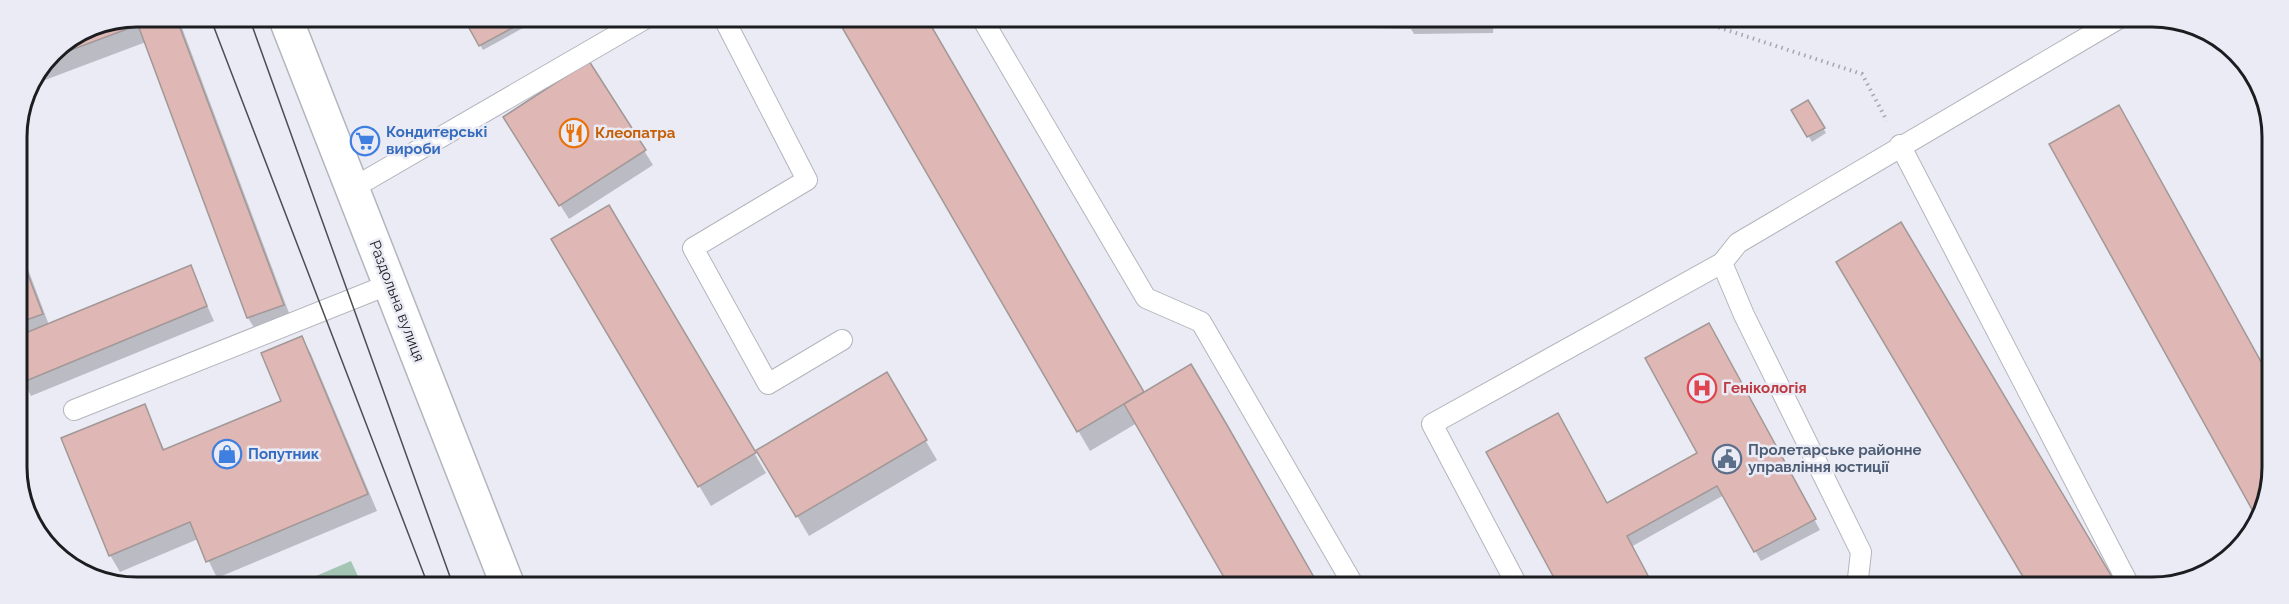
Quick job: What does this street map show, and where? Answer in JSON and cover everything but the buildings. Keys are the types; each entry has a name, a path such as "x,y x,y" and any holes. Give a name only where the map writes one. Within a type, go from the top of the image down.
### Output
{"street":[{"name":"Раздольна вулиця","path":"289,27 504,577"}],"lane":[{"path":"353,188 616,27"},
{"path":"728,27 807,180 693,248 768,384 842,340"},
{"path":"986,27 1146,298 1201,322 1349,577"},
{"path":"1513,577 1432,424 1722,263 1738,243 1900,145 2104,27"},
{"path":"1900,145 2125,577"},
{"path":"1722,263 1744,315 1861,552 1858,577"},
{"path":"74,410 390,284"}],"path":[{"path":"1718,27 1862,74 1900,145"}],"green space":[{"path":"351,561 358,577 314,577"}],"tram line":[{"path":"214,27 425,577"},
{"path":"253,27 450,577"}],"place":[{"name":"Клеопатра","path":"574,133"},
{"name":"Кондитерські вироби","path":"365,141"},
{"name":"Генікологія","path":"1702,388"},
{"name":"Попутник","path":"227,454"},
{"name":"Пролетарське районне управління юстиції","path":"1727,459"}]}
